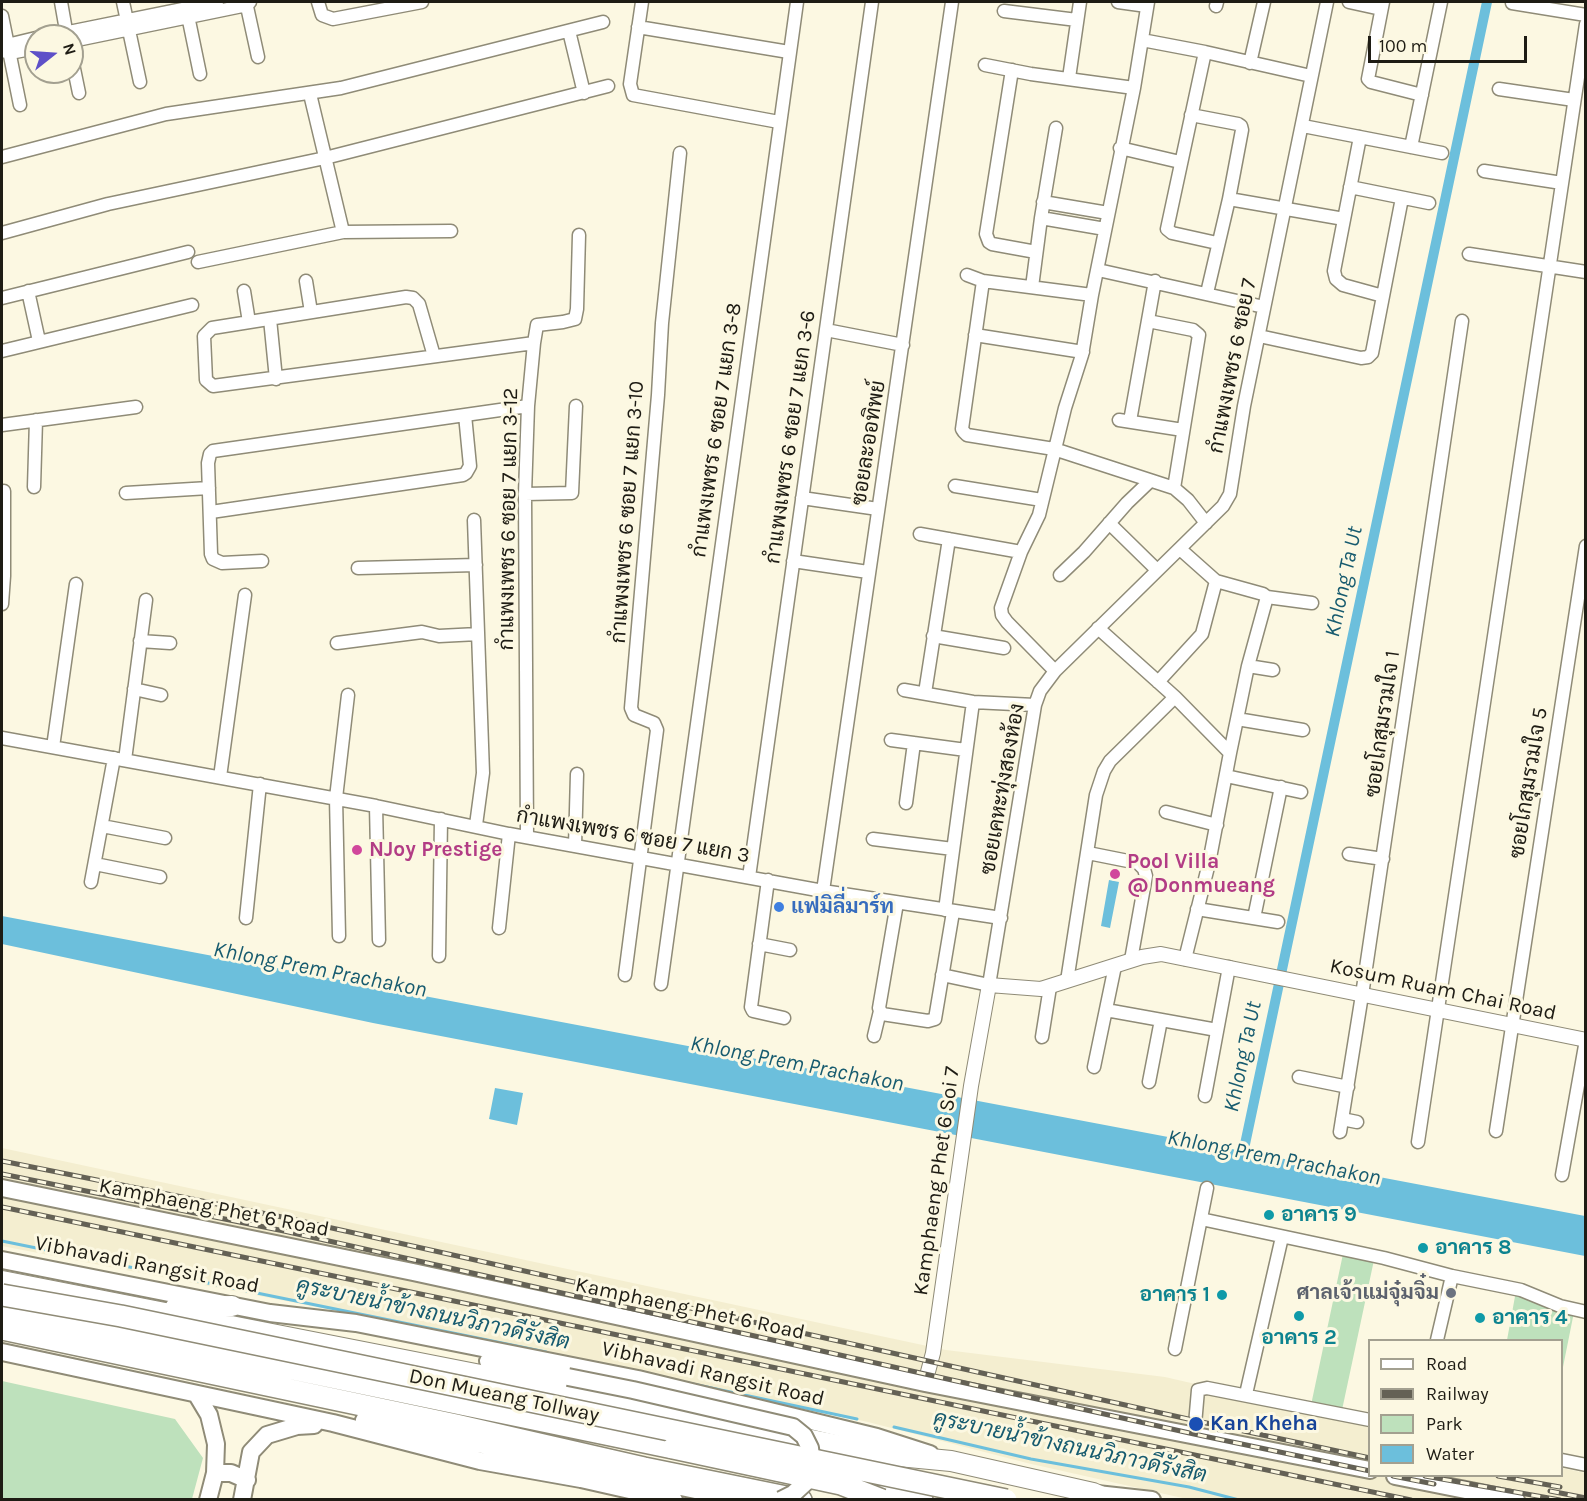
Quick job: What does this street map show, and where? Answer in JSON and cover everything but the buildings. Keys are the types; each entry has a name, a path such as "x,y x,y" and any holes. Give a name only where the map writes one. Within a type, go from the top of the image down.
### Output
{"highway":[{"name":"Vibhavadi Rangsit Road","path":"2,1281 888,1455 951,1461 1101,1496"},
{"name":"Don Mueang Tollway","path":"2,1295 121,1316 1006,1500"},
{"path":"143,1309 232,1306"},
{"path":"2,1314 889,1500"},
{"name":"Don Mueang Tollway","path":"2,1314 124,1334 922,1500"},
{"path":"2,1329 801,1500"},
{"path":"548,1446 661,1452"},
{"name":"Don Mueang Tollway","path":"841,1484 882,1500"}],"main road":[{"name":"Kamphaeng Phet 6 Road","path":"2,1188 413,1272 925,1383 1368,1470"},
{"name":"Vibhavadi Rangsit Road","path":"2,1260 270,1313 356,1323 638,1379 877,1437 951,1461"},
{"path":"270,1313 318,1326 645,1392 793,1427 804,1436 810,1448 812,1466 806,1482 793,1494 781,1500"},
{"path":"2,1352 333,1423 480,1461 581,1479 674,1500"},
{"path":"165,1388 235,1394 743,1500"},
{"path":"197,1395 209,1415 214,1437 215,1473 208,1500"},
{"path":"242,1500 251,1452 267,1435 297,1426 333,1423"},
{"path":"215,1473 231,1473 246,1480"},
{"path":"1400,1477 1516,1500"},
{"name":"Vibhavadi Rangsit Road","path":"1101,1496 1152,1500"}],"street":[{"path":"61,2 66,24"},
{"path":"123,2 140,82"},
{"path":"84,33 128,25 217,2"},
{"path":"318,2 322,15 333,20 422,2"},
{"path":"642,2 630,84 633,95 779,122"},
{"name":"กำแพงเพชร 6 ซอย 7 แยก 3-8","path":"661,984 797,2"},
{"name":"กำแพงเพชร 6 ซอย 7 แยก 3-6","path":"749,877 872,2"},
{"name":"ซอยละออทิพย์","path":"823,891 952,2"},
{"path":"1070,78 1080,2"},
{"path":"1054,671 1006,622 1001,608 1021,552 1039,515 1054,449 1083,352 1120,148 1134,88 1148,4 1118,2"},
{"path":"1250,63 1264,2"},
{"name":"กำแพงเพชร 6 ซอย 7","path":"1054,671 1223,506 1230,494 1244,406 1327,2"},
{"path":"1349,2 1382,5 1368,79 1371,82 1422,94"},
{"path":"1411,147 1441,2"},
{"path":"187,9 248,3 258,57"},
{"path":"1512,3 1586,15"},
{"path":"1004,11 1024,8 1077,20"},
{"path":"187,9 200,74"},
{"path":"2,16 5,49 20,105"},
{"path":"2,157 166,114 341,88 603,22"},
{"path":"1418,1142 1586,24"},
{"path":"638,27 789,52"},
{"path":"569,31 584,93"},
{"path":"1142,40 1311,76"},
{"path":"5,49 24,42"},
{"path":"5,49 24,48"},
{"path":"1205,52 1167,229 1172,233 1217,243"},
{"path":"985,64 1134,88"},
{"path":"1012,70 986,234 992,244 1036,252"},
{"path":"78,84 80,93"},
{"path":"2,233 108,204 324,158 608,86"},
{"path":"1499,89 1574,100"},
{"path":"310,94 343,232"},
{"path":"1191,115 1238,124 1242,130 1207,293"},
{"path":"1303,126 1442,153"},
{"path":"1032,288 1043,202 1056,128"},
{"path":"1360,137 1334,271 1336,279 1343,285 1383,296"},
{"path":"1120,148 1180,162"},
{"name":"กำแพงเพชร 6 ซอย 7 แยก 3-10","path":"640,858 656,726 634,715 631,708 658,395 661,335 680,153"},
{"path":"1484,171 1562,183"},
{"path":"1350,187 1429,203"},
{"path":"1259,336 1368,357 1372,353 1402,198"},
{"path":"1228,199 1344,219"},
{"path":"1043,202 1108,213"},
{"path":"1041,218 1105,229"},
{"path":"198,262 343,232 451,231"},
{"path":"434,356 421,311 412,298 406,297 212,328 205,332 204,336 206,380 213,386 534,343 537,325 575,319 579,235"},
{"path":"2,298 188,252"},
{"path":"1469,254 1586,272"},
{"path":"1098,270 1264,307"},
{"path":"967,275 982,281 1092,295"},
{"path":"306,281 311,312"},
{"path":"982,281 962,429 964,432 967,435 1054,449 1174,488 1188,500 1206,523"},
{"path":"1155,281 1125,421 1183,430"},
{"path":"28,291 39,341"},
{"path":"244,291 249,322"},
{"path":"2,351 192,305"},
{"path":"270,319 276,379"},
{"path":"1148,321 1193,330 1199,335 1174,488"},
{"name":"ซอยโกสุมรวมใจ 1","path":"1340,1132 1383,859 1462,321"},
{"path":"826,330 903,345"},
{"path":"975,335 1083,352"},
{"name":"กำแพงเพชร 6 ซอย 7 แยก 3-12","path":"527,836 525,494 528,406 534,343"},
{"path":"262,561 222,563 213,559 211,554 209,458 213,452 528,406"},
{"path":"525,494 572,493 576,406"},
{"path":"2,425 136,407"},
{"path":"211,512 462,475 470,466 465,415"},
{"path":"34,487 36,420"},
{"path":"1060,575 1150,481"},
{"path":"955,486 1042,500"},
{"path":"126,493 209,488"},
{"path":"2,604 4,491"},
{"path":"802,498 878,509"},
{"path":"474,520 483,772 476,825"},
{"path":"1109,523 1157,570"},
{"path":"920,534 1021,552"},
{"path":"925,693 949,539"},
{"name":"ซอยโกสุมรวมใจ 5","path":"1496,1131 1586,546"},
{"path":"1180,549 1216,581 1267,597 1312,603"},
{"path":"793,561 868,572"},
{"path":"358,568 476,565"},
{"path":"1158,682 1202,634 1216,581"},
{"path":"53,747 76,584"},
{"path":"220,777 245,595"},
{"path":"1185,958 1217,825 1248,666 1267,597"},
{"path":"92,882 102,826 120,759 134,688 146,600"},
{"path":"1098,628 1174,697 1230,753"},
{"path":"337,643 422,632 439,636 478,634"},
{"path":"933,636 1004,648"},
{"path":"140,641 170,643"},
{"path":"1248,666 1273,670"},
{"name":"ซอยเคหะทุ่งสองห้อง","path":"1001,918 1035,705 1040,691 1054,671"},
{"path":"134,688 161,695"},
{"path":"904,690 973,702 1035,705"},
{"path":"339,936 336,798 348,695"},
{"path":"1067,981 1096,795 1104,771 1110,762 1174,697"},
{"path":"880,1011 882,1014 928,1021 935,1019 949,911 953,849 973,702"},
{"path":"1237,719 1303,730"},
{"path":"891,740 966,750"},
{"name":"กำแพงเพชร 6 ซอย 7 แยก 3","path":"2,742 53,747 260,784 476,825 509,834 823,891 1001,918"},
{"path":"906,803 914,743"},
{"path":"575,846 577,774"},
{"path":"1226,776 1301,792"},
{"path":"246,918 260,784"},
{"path":"1254,918 1281,788"},
{"path":"376,806 380,940"},
{"path":"1166,812 1217,825"},
{"path":"439,956 441,819"},
{"path":"102,826 165,838"},
{"path":"499,928 509,834"},
{"path":"873,839 953,849"},
{"path":"1088,853 1138,863 1144,869 1146,876 1131,960"},
{"path":"1349,854 1383,859"},
{"path":"625,975 640,858"},
{"path":"95,864 160,877"},
{"path":"768,880 751,1007 753,1011 784,1018"},
{"path":"874,1036 897,903"},
{"path":"1197,909 1278,922"},
{"path":"942,975 989,985 1001,918"},
{"path":"759,944 790,950"},
{"name":"Kosum Ruam Chai Road","path":"989,985 1035,989 1050,987 1131,960 1161,954 1586,1040"},
{"path":"1094,1067 1115,966"},
{"path":"1205,1096 1229,968"},
{"name":"Kamphaeng Phet 6 Soi 7","path":"925,1383 933,1353 970,1093 989,985"},
{"path":"1042,1037 1050,987"},
{"path":"1106,1010 1217,1030"},
{"path":"1149,1082 1161,1020"},
{"path":"1562,1175 1586,1040"},
{"path":"1299,1077 1348,1087"},
{"path":"1342,1119 1358,1122"},
{"path":"1175,1349 1207,1188"},
{"path":"1201,1219 1521,1290 1560,1306 1586,1312"},
{"path":"1246,1394 1282,1237"},
{"path":"1437,1339 1452,1276"},
{"path":"1194,1436 1198,1390 1207,1388 1368,1420"},
{"path":"1563,1460 1586,1465"}],"shaded area":[{"path":"2,1148 946,1350 1165,1377 1368,1424 1368,1477 1563,1477 1563,1468 1585,1473 1585,1499 1187,1499 1027,1463 868,1422 487,1340 2,1246"}],"green space":[{"path":"1343,1254 1374,1260 1342,1410 1311,1405"},
{"path":"1516,1291 1574,1312 1563,1367 1563,1339 1507,1339"},
{"path":"2,1381 175,1419 203,1458 192,1499 2,1499"}],"water":[{"path":"1109,880 1119,882 1110,928 1101,926"},
{"name":"Khlong Prem Prachakon","path":"2,916 1585,1216 1585,1256 373,1023 2,944"},
{"path":"495,1088 523,1093 517,1125 489,1119"}],"waterway":[{"name":"Khlong Ta Ut","path":"1241,1163 1487,2"},
{"name":"คูระบายน้ำข้างถนนวิภาวดีรังสิต","path":"2,1241 546,1352"},
{"name":"คูระบายน้ำข้างถนนวิภาวดีรังสิต","path":"688,1383 857,1419"},
{"name":"คูระบายน้ำข้างถนนวิภาวดีรังสิต","path":"894,1427 1031,1459 1189,1487 1239,1500"}],"railway":[{"path":"2,1161 287,1218 1368,1458"},
{"path":"2,1174 284,1231 1194,1434 1368,1471"},
{"path":"2,1207 1411,1500"},
{"path":"1398,1477 1434,1484"},
{"path":"1431,1477 1560,1500"},
{"path":"1504,1477 1560,1487"},
{"path":"1550,1491 1586,1498"}],"place":[{"name":"NJoy Prestige","path":"357,850"},
{"name":"Pool Villa @ Donmueang","path":"1115,874"},
{"name":"แฟมิลี่มาร์ท","path":"779,907"},
{"name":"อาคาร 9","path":"1269,1215"},
{"name":"อาคาร 8","path":"1423,1248"},
{"name":"ศาลเจ้าแม่จุ๋มจิ๋ม","path":"1451,1293"},
{"name":"อาคาร 1","path":"1222,1295"},
{"name":"อาคาร 2","path":"1299,1316"},
{"name":"อาคาร 4","path":"1480,1318"},
{"name":"Kan Kheha","path":"1196,1424"}]}
